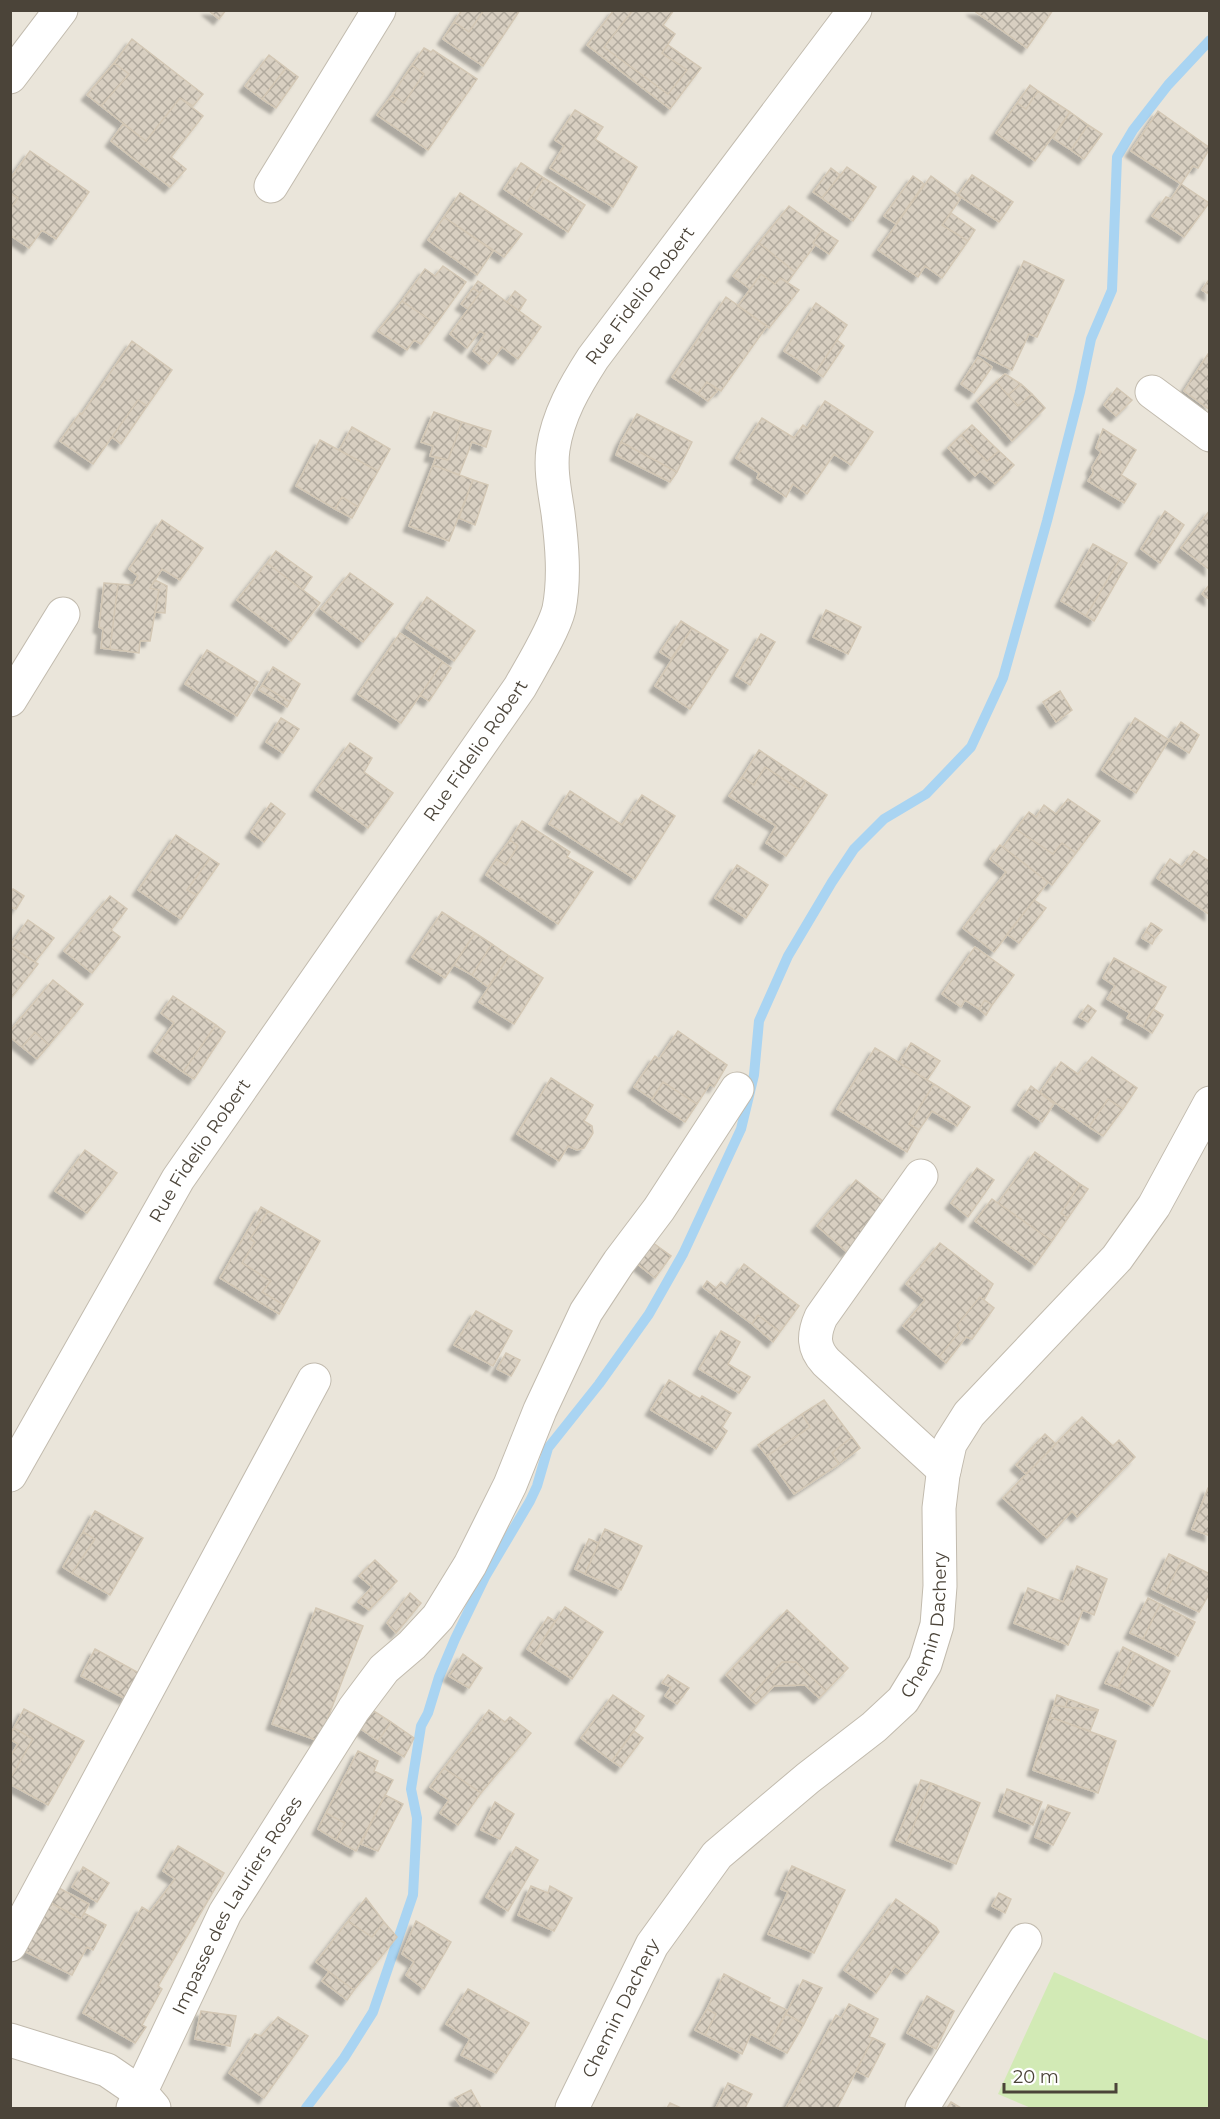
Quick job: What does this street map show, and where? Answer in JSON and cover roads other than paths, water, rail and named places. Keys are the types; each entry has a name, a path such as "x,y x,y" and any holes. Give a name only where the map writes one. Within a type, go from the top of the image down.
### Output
{"street":[{"path":"10,77 61,10"},
{"path":"271,186 380,10"},
{"name":"Rue Fidelio Robert","path":"10,1475 178,1179 520,687 540,649 558,611 563,575 553,451 560,420 574,388 593,358 855,10"},
{"path":"1152,392 1209,435"},
{"path":"10,700 63,614"},
{"name":"Impasse des Lauriers Roses","path":"143,2104 225,1913 354,1709 384,1669 412,1645 444,1609 470,1565 510,1485 540,1410 586,1312 619,1262 659,1209 737,1089"},
{"name":"Chemin Dachery","path":"572,2109 652,1945 717,1855 808,1778 874,1727 903,1700 925,1664 937,1625 940,1586 939,1508 950,1444 969,1414 1117,1258 1154,1206 1209,1103"},
{"path":"921,1176 821,1317 816,1329 815,1342 818,1354 826,1362 944,1470"},
{"path":"10,1945 314,1380"},
{"path":"922,2109 1025,1940"},
{"path":"10,2040 107,2070 143,2104"}],"waterway":[{"path":"306,2108 344,2058 373,2012 413,1895 417,1818 411,1789 421,1726 455,1639 485,1577 530,1501 537,1486 548,1448 599,1384 649,1314 683,1254 741,1129 754,1075 759,1021 788,956 854,849 884,819 926,794 971,747 1003,678 1047,521 1091,339 1112,290 1117,157 1133,130 1168,85 1210,40"}]}
